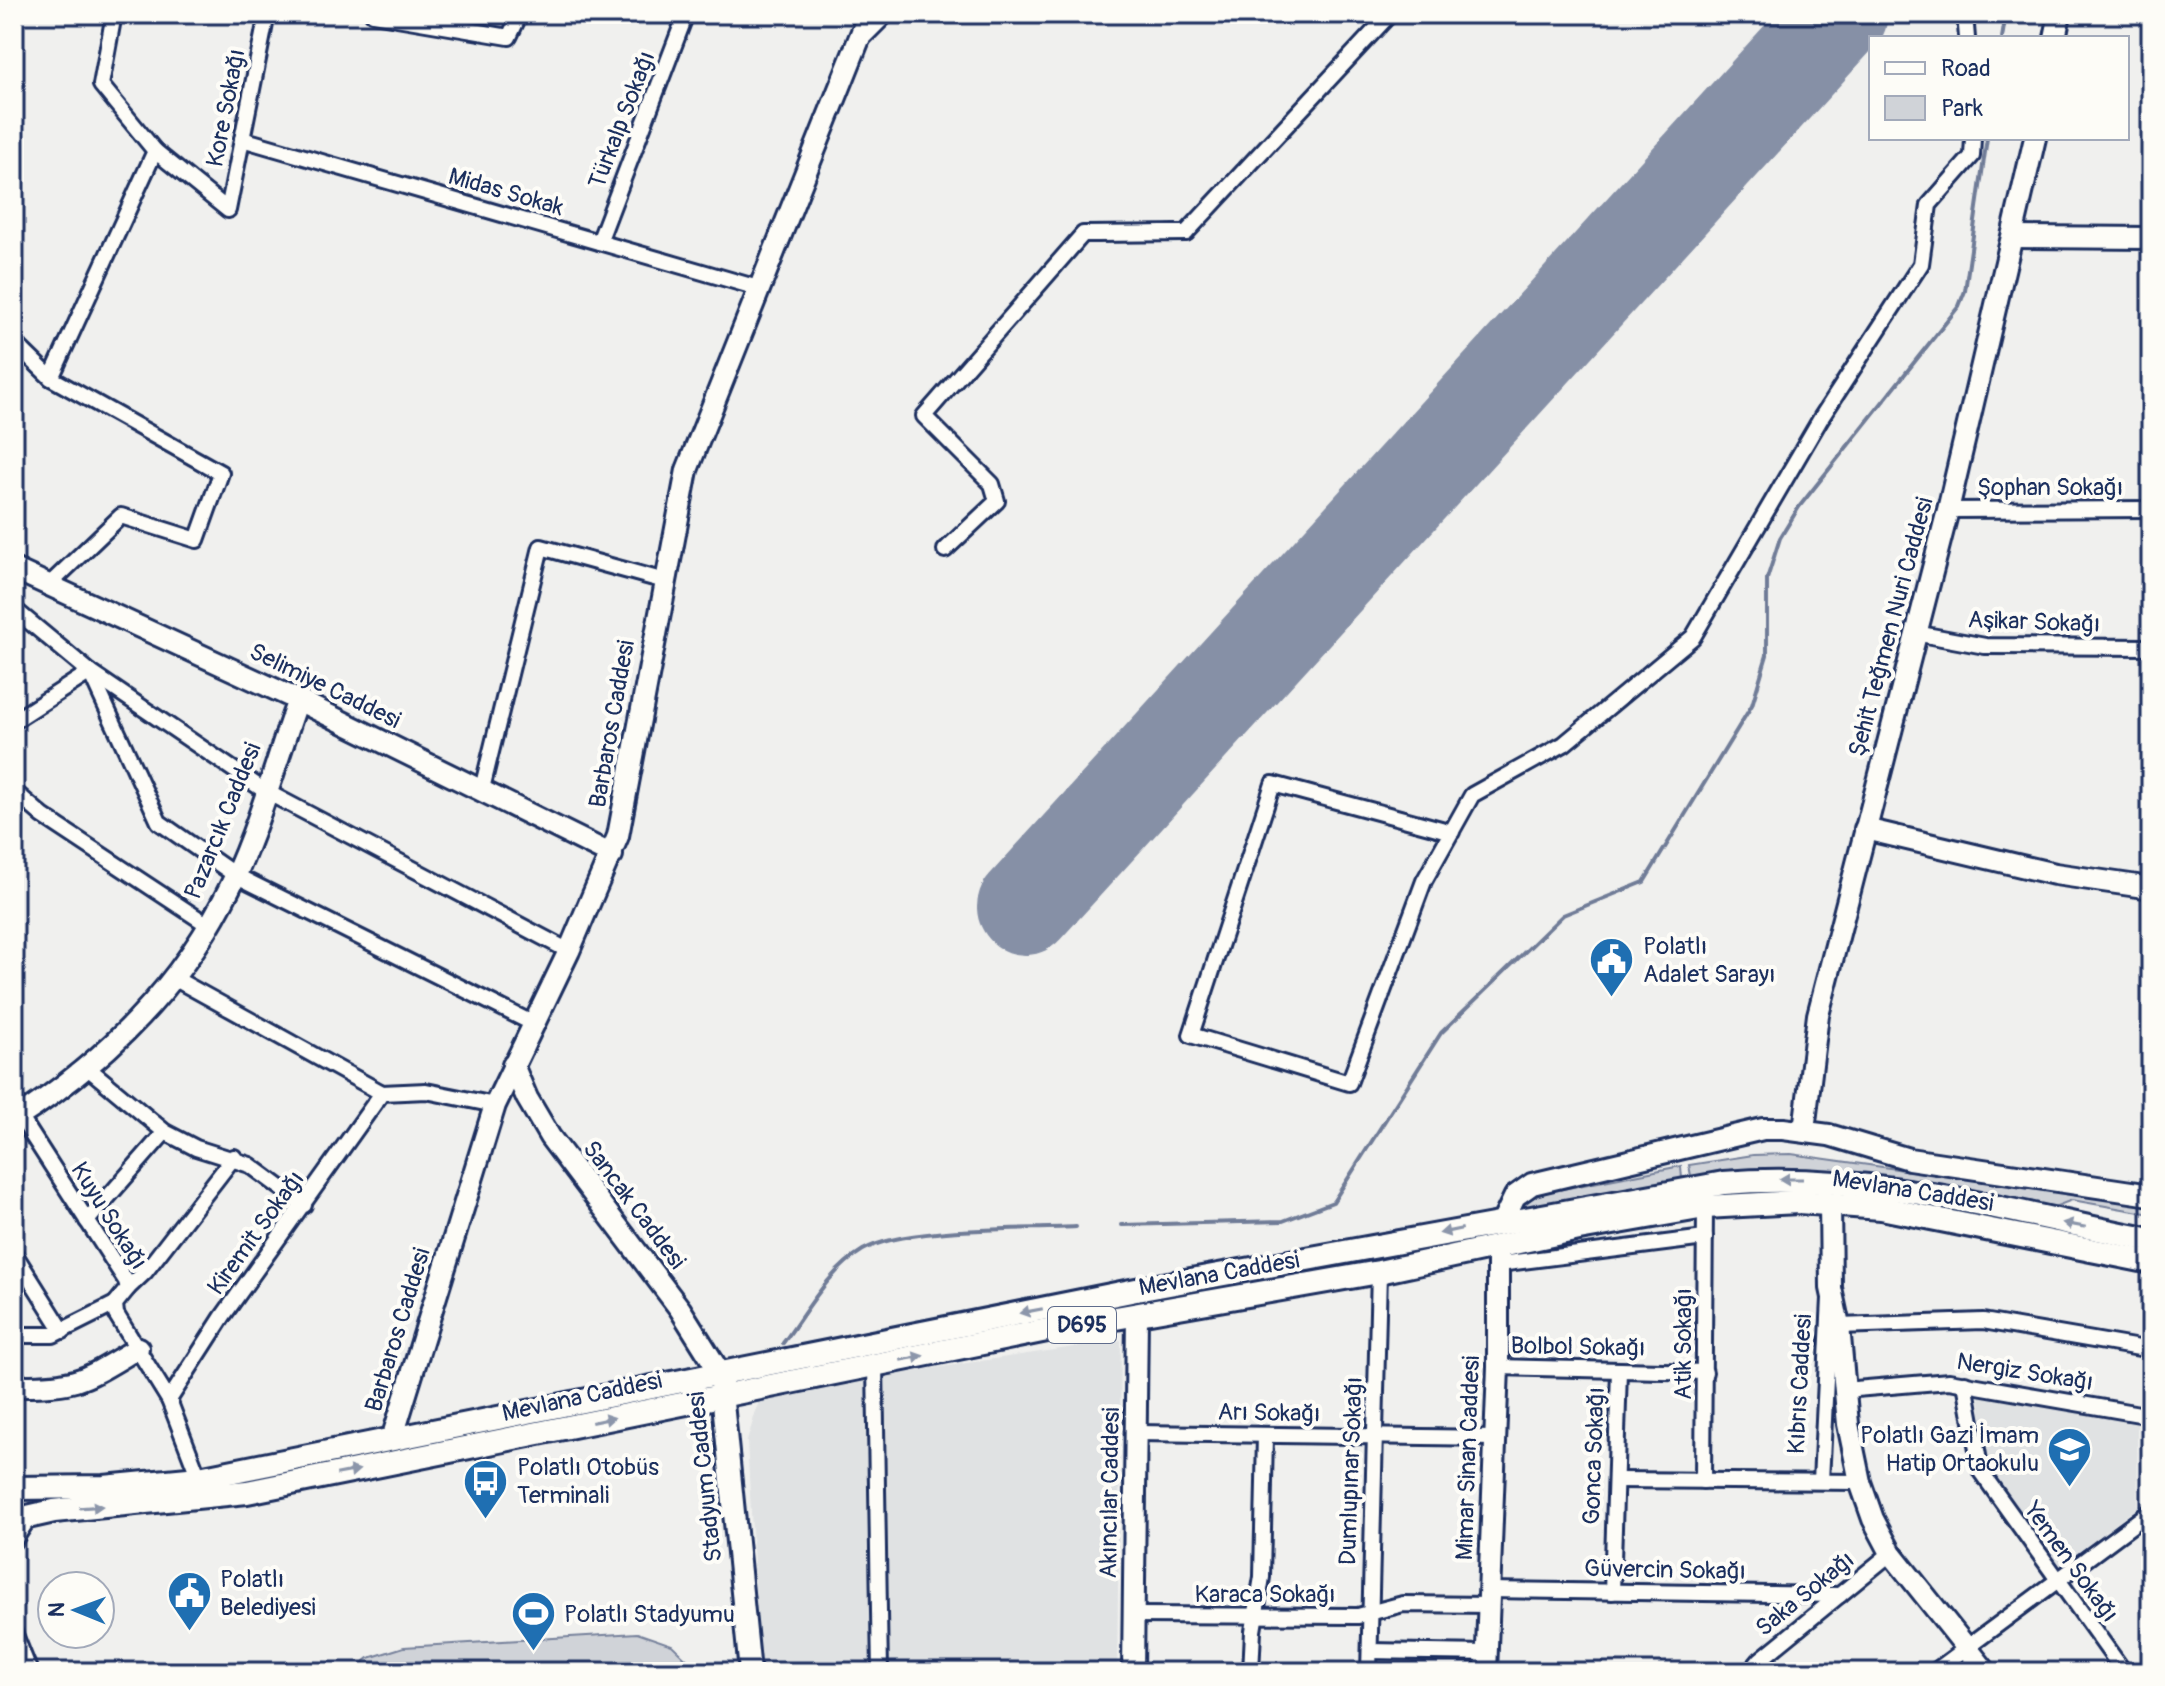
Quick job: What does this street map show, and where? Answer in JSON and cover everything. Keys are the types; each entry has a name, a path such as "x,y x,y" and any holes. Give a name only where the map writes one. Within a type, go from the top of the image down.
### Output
{"main road":[{"name":"Mevlana Caddesi","path":"22,1518 54,1511 247,1492 722,1384 1503,1221 1724,1183 1798,1179 1904,1191 2151,1240"},
{"name":"Mevlana Caddesi","path":"14,1488 104,1487 199,1478 392,1439 722,1384 875,1365 1379,1272 1498,1255 1705,1207 1769,1202 1830,1203 1917,1214 2151,1262"}],"street":[{"path":"51,378 155,151 101,85 114,14"},
{"name":"Kore Sokağı","path":"155,151 228,210 267,14"},
{"path":"373,14 509,37 520,14"},
{"name":"Türkalp Sokağı","path":"599,242 686,14"},
{"name":"Barbaros Caddesi","path":"392,1439 495,1105 612,855 624,809 687,470 869,14"},
{"path":"856,45 887,14"},
{"path":"1097,234 1186,233 1390,14"},
{"path":"1965,14 1967,36"},
{"path":"2055,36 2060,14"},
{"name":"Midas Sokak","path":"242,139 758,288"},
{"path":"1452,832 1273,784 1191,1035 1349,1083 1424,881 1452,832 1472,795 1564,744 1693,637 1821,418 1921,264 1929,205 1972,156 1973,140"},
{"name":"Şehit Teğmen Nuri Caddesi","path":"1804,1130 1818,1015 1948,510 2035,140"},
{"path":"945,550 997,501 992,484 924,416 1083,234 1186,233"},
{"path":"2014,237 2151,238"},
{"path":"14,342 51,378 221,473 197,540 121,516 49,585"},
{"name":"Şophan Sokağı","path":"1948,510 2151,509"},
{"path":"481,793 541,547 665,581"},
{"name":"Selimiye Caddesi","path":"14,569 298,700 612,855"},
{"path":"14,609 90,672 265,791 569,951"},
{"name":"Aşikar Sokağı","path":"1915,633 1985,646 2151,647"},
{"path":"14,721 90,672"},
{"path":"90,672 159,822 235,875 532,1023"},
{"name":"Pazarcık Caddesi","path":"16,1115 89,1069 172,977 208,925 235,875 298,700"},
{"path":"14,791 43,816 208,925"},
{"path":"1865,829 2055,874 2151,888"},
{"path":"172,977 382,1093 426,1091 495,1105"},
{"name":"Sancak Caddesi","path":"513,1065 550,1137 680,1309 722,1384"},
{"path":"89,1069 165,1132 196,1148 234,1157 265,1175 304,1205"},
{"name":"Kiremit Sokağı","path":"169,1400 223,1316 382,1093"},
{"name":"Kuyu Sokağı","path":"16,1115 128,1288 115,1304 116,1314 169,1400 199,1478"},
{"path":"1503,1221 1515,1196 1532,1184 1763,1129 1804,1130 1909,1159 2151,1195"},
{"path":"87,1221 165,1132"},
{"path":"128,1288 145,1272 234,1157"},
{"name":"Kıbrıs Caddesi","path":"1821,1481 1825,1351 1831,1288 1830,1203"},
{"name":"Atik Sokağı","path":"1703,1481 1705,1207"},
{"path":"1498,1255 1705,1238"},
{"path":"14,1253 63,1331"},
{"name":"Mimar Sinan Caddesi","path":"1487,1663 1498,1367 1498,1255"},
{"name":"Dumlupınar Sokağı","path":"1369,1672 1379,1272"},
{"name":"Kıbrıs Caddesi","path":"1831,1288 1860,1482 1873,1519 1891,1553 1986,1672"},
{"path":"14,1335 42,1337 63,1331 115,1304"},
{"name":"Akıncılar Caddesi","path":"1133,1672 1137,1315"},
{"path":"1839,1326 1983,1321 2151,1350"},
{"path":"14,1386 56,1386 82,1382 138,1348"},
{"path":"875,1365 880,1672"},
{"name":"Bolbol Sokağı","path":"1498,1367 1705,1372"},
{"name":"Gonca Sokağı","path":"1612,1592 1619,1370"},
{"name":"Nergiz Sokağı","path":"1844,1390 1932,1382 1965,1383 2151,1416"},
{"name":"Yemen Sokağı","path":"1965,1383 1981,1472 2124,1672"},
{"name":"Stadyum Caddesi","path":"722,1384 750,1672"},
{"name":"Arı Sokağı","path":"1137,1433 1495,1438"},
{"path":"1251,1672 1262,1577 1265,1435"},
{"path":"1616,1480 1860,1482"},
{"path":"1934,1672 2151,1511"},
{"path":"14,1541 22,1518"},
{"name":"Saka Sokağı","path":"1750,1672 1891,1553"},
{"name":"Güvercin Sokağı","path":"1489,1598 1612,1592 1840,1595"},
{"name":"Karaca Sokağı","path":"1134,1615 1369,1614 1403,1604 1489,1598"},
{"path":"14,1632 30,1672"},
{"path":"1370,1651 1487,1663"}],"shaded area":[{"path":"1121,1340 1117,1672 760,1672 747,1441 761,1394"},
{"name":"Polatlı Gazi İmam Hatip Ortaokulu","path":"1979,1396 2137,1423 2138,1507 2057,1568 1988,1469"}],"green space":[{"path":"1791,1154 2151,1205 2151,1214 2072,1200 2049,1209 1914,1182 1828,1171 1784,1169 1691,1176 1689,1165 1753,1155"},
{"path":"1681,1166 1682,1179 1520,1208 1529,1199 1547,1192"},
{"name":"Polatlı Stadyumu","path":"637,1633 672,1645 700,1672 351,1672 369,1658 404,1647"}],"waterway":[{"path":"2002,36 2006,14"},
{"path":"1122,1225 1283,1221 1333,1202 1441,1033 1563,915 1644,882 1752,705 1767,655 1767,579 1780,538 1799,507 1959,306 1965,291 1987,140"},
{"path":"783,1343 839,1269 863,1250 882,1242 935,1233 1076,1227"}],"runway":[{"path":"1025,907 1840,14"}],"place":[{"name":"Polatlı Adalet Sarayı","path":"1612,999"},
{"name":"Polatlı Gazi İmam Hatip Ortaokulu","path":"2070,1488"},
{"name":"Polatlı Otobüs Terminali","path":"486,1520"},
{"name":"Polatlı Belediyesi","path":"189,1632"},
{"name":"Polatlı Stadyumu","path":"533,1653"}]}
